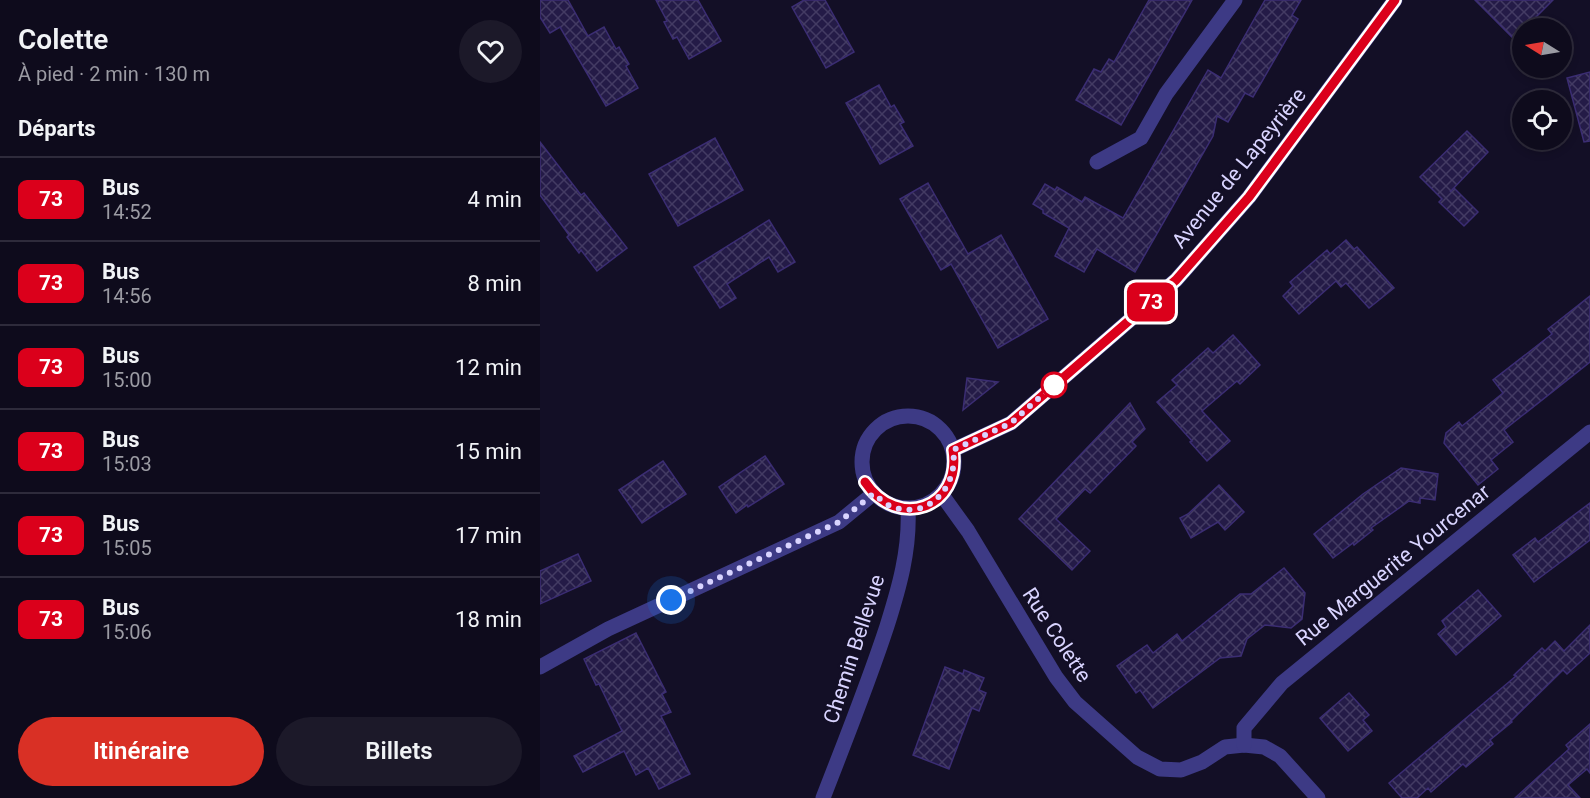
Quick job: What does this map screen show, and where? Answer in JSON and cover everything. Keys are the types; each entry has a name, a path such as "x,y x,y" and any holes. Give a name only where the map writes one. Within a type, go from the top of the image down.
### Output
{"street":[{"path":"1097,162 1141,138 1166,94 1235,0"},
{"name":"Avenue de Lapeyrière","path":"953,450 1011,423 1176,280 1249,197 1395,0"},
{"path":"900,416 914,416 938,427 947,437 953,450 955,462 949,485 942,495 921,508 908,509 889,505 873,494 865,482 861,468 862,454 867,440 875,429 900,416"},
{"name":"Rue Marguerite Yourcenar","path":"1244,745 1244,728 1282,683 1590,432"},
{"path":"540,667 609,629 839,522 873,494"},
{"name":"Rue Colette","path":"942,495 968,531 1056,677 1075,702 1137,757 1160,769 1181,770 1202,762 1225,747 1244,745 1264,747 1280,756 1318,798"},
{"name":"Chemin Bellevue","path":"823,798 873,669 891,613 907,549 908,509"}],"building":[{"path":"540,0 568,0 588,36 604,27 616,49 619,47 629,64 626,66 638,88 606,106 560,27 550,33 540,17"},
{"path":"656,0 698,0 721,41 689,59 677,37 673,39"},
{"path":"804,0 825,0 854,52 826,68 792,7"},
{"path":"1149,0 1192,0 1121,125 1076,100 1094,69 1101,72 1109,59 1114,62"},
{"path":"1265,0 1301,0 1292,15 1298,19 1253,97 1245,93 1228,122 1217,116 1213,136 1135,272 1097,249 1084,272 1055,256 1069,228 1043,213 1043,210 1033,204 1045,184 1055,190 1057,187 1082,202 1085,197 1123,218 1208,70 1221,78"},
{"path":"1475,0 1553,0 1535,18 1512,18 1512,37"},
{"path":"1590,72 1590,141 1584,142 1567,78"},
{"path":"879,85 891,107 894,105 904,122 900,124 913,146 880,164 846,103"},
{"path":"1467,131 1488,152 1450,192 1454,188 1478,212 1464,226 1439,202 1442,199 1420,177"},
{"path":"715,138 743,190 678,226 649,174"},
{"path":"540,142 581,195 584,193 627,248 597,271 581,250 579,253 567,237 569,235 540,195"},
{"path":"928,183 968,254 1001,235 1048,319 998,348 951,264 941,270 900,199"},
{"path":"769,220 795,262 778,272 769,257 727,284 736,298 720,308 694,267"},
{"path":"1346,240 1354,249 1357,247 1394,288 1369,308 1346,283 1341,287 1336,281 1299,314 1283,296 1293,286 1290,282 1327,250 1330,254"},
{"path":"1590,296 1590,362 1504,430 1513,442 1491,460 1498,469 1478,485 1444,443 1446,433 1459,422 1462,426 1503,393 1493,380 1552,334 1548,329"},
{"path":"1233,335 1260,365 1240,384 1237,381 1202,411 1230,441 1207,461 1157,402 1177,385 1172,380 1208,348 1213,353"},
{"path":"967,378 998,382 963,410"},
{"path":"1130,403 1145,429 1132,442 1136,446 1090,493 1085,489 1056,519 1090,551 1072,570 1019,519"},
{"path":"765,456 784,484 736,513 719,487"},
{"path":"663,461 686,494 642,523 619,490"},
{"path":"1401,468 1438,474 1435,500 1420,498 1420,503 1409,501 1371,528 1373,530 1354,545 1353,543 1333,558 1314,534 1363,494"},
{"path":"1219,485 1244,512 1225,530 1218,522 1191,538 1180,518 1188,514"},
{"path":"1590,503 1590,540 1534,582 1513,555 1535,538 1538,542"},
{"path":"578,554 591,581 540,604 540,571"},
{"path":"1284,568 1305,593 1302,619 1291,628 1265,625 1247,639 1241,656 1220,658 1153,708 1140,690 1136,693 1117,666 1147,645 1153,653 1177,634 1182,641 1240,594 1251,594"},
{"path":"1478,590 1501,616 1456,655 1438,634 1446,627 1442,621"},
{"path":"1590,625 1590,653 1567,674 1563,670 1512,722 1490,740 1493,744 1466,767 1463,764 1431,792 1428,788 1417,798 1402,798 1389,783 1516,676 1514,675 1542,648 1545,651 1555,641 1564,651"},
{"path":"636,633 666,692 662,694 671,712 661,716 690,774 659,789 648,768 636,775 624,751 583,772 574,756 622,731 584,659"},
{"path":"945,667 963,674 964,670 984,678 979,690 986,693 979,711 972,708 949,769 913,755"},
{"path":"1349,693 1369,715 1363,720 1372,731 1348,751 1320,718"},
{"path":"1590,724 1590,773 1587,769 1568,785 1580,798 1515,798 1569,749 1566,745"}],"bus line":[{"name":"73","path":"865,482 873,494 889,505 908,509 921,508 942,495 953,474 955,462 953,450 1011,423 1176,280 1249,197 1395,0"}],"route":[{"path":"671,600 839,522 873,494 889,505 908,509 921,508 932,502 942,495 949,485 955,462 953,450 1011,423 1057,382 1054,385"}]}
